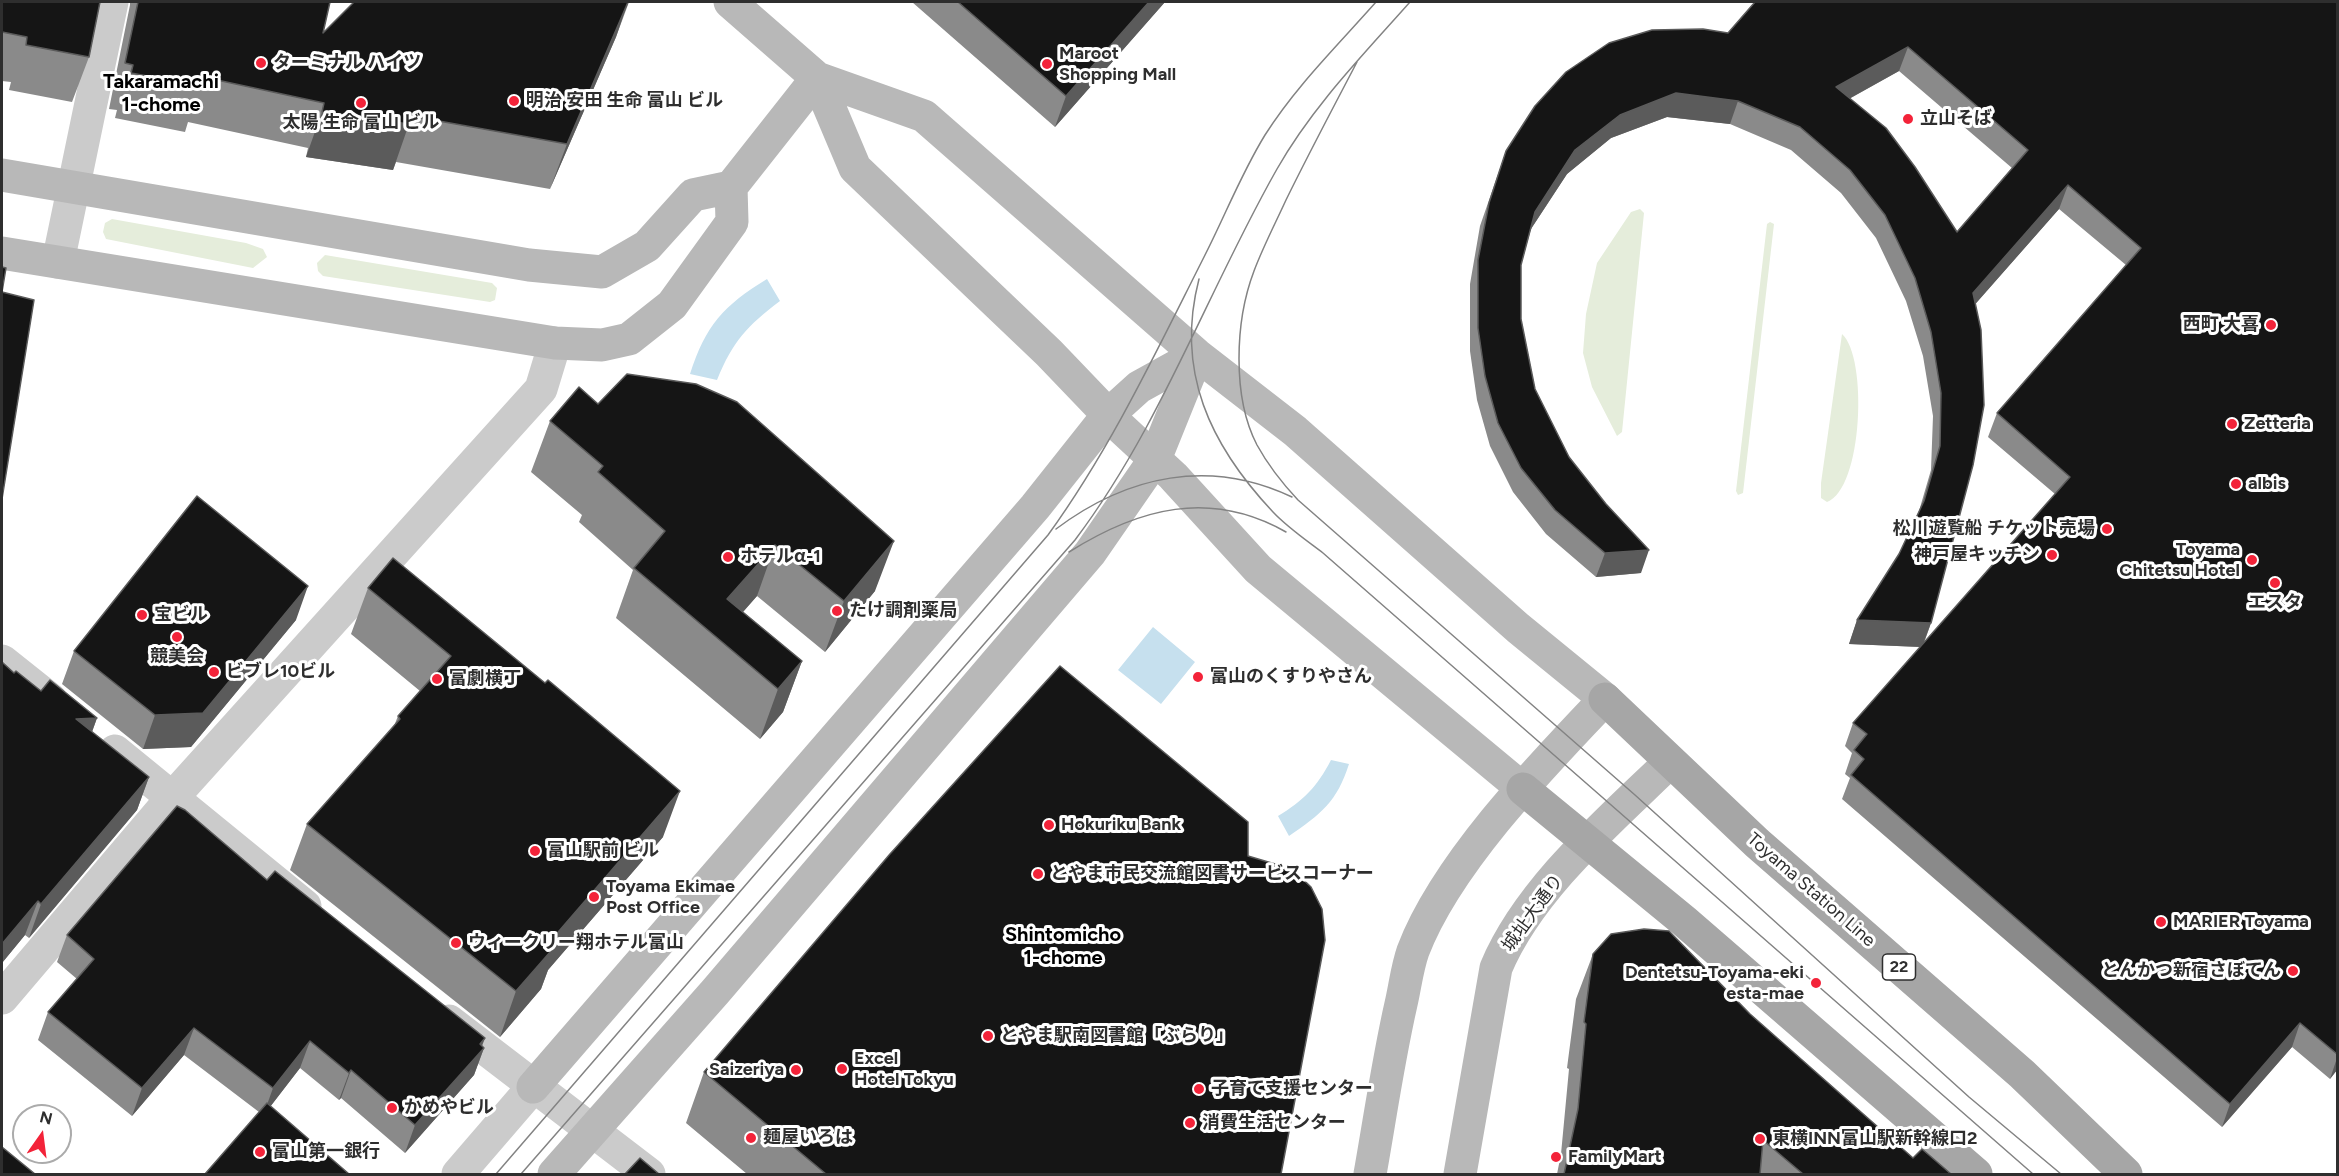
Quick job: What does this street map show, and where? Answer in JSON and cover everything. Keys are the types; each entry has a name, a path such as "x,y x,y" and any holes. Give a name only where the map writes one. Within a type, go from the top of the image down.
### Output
{"main road":[{"name":"Toyama Station Line","path":"1605,699 1757,843 2022,1074 2126,1174"},
{"path":"1523,789 1684,921 1976,1174"}],"street":[{"path":"58,262 112,2"},
{"path":"730,2 817,78 924,116 1197,355 1295,431 1510,621 1605,699 1523,789 1450,883 1413,952 1391,1046 1370,1174"},
{"path":"2,253 555,343 602,345 629,339 672,305 732,222 731,188 817,78"},
{"path":"817,78 855,168 1050,353 1108,415 1173,476 1258,569 1523,789"},
{"path":"2,175 529,265 602,272 647,246 693,195 731,188"},
{"path":"2,998 173,797 541,389 555,343"},
{"path":"458,1174 1027,516 1108,415 1139,387 1197,355"},
{"path":"554,1174 715,992 1090,553 1155,459 1197,355"},
{"path":"2,661 326,923"},
{"name":"城址大通り","path":"1460,1174 1496,968 1507,942 1587,842 1670,762"},
{"path":"423,1001 650,1174"}],"green space":[{"path":"1640,209 1644,213 1622,432 1617,436 1592,387 1583,353 1586,314 1597,263 1631,212"},
{"path":"112,219 246,243 263,249 267,257 253,268 106,239 103,232 105,223"},
{"path":"1770,222 1774,224 1743,493 1738,495 1736,491 1767,224"},
{"path":"325,255 492,283 497,288 495,300 490,302 323,276 318,271 317,263"},
{"path":"1842,334 1850,347 1856,368 1858,422 1848,473 1839,492 1827,502 1821,498 1821,483"}],"water":[{"path":"767,279 780,301 758,318 742,335 717,380 690,374 703,342 718,318 739,298"},
{"path":"1153,627 1195,662 1161,704 1118,670"},
{"path":"1331,760 1349,764 1339,788 1319,814 1289,836 1278,816 1309,792"}],"building":[{"path":"2,2 100,2 89,57 26,45 27,37 2,32"},
{"path":"138,2 330,2 323,33 354,2 628,2 567,144 411,116 409,124 322,112 324,103 203,77 201,86 131,73 133,65 125,63"},
{"path":"958,2 1149,2 1066,96"},
{"path":"1755,2 2337,2 2337,1054 2300,1023 2230,1104 1851,775 1864,759 1854,750 1867,734 1853,723 2070,477 1997,413 2141,248 2068,185 1973,293 1981,330 1984,405 1973,465 1931,623 1857,620 1899,554 1924,501 1940,446 1941,393 1931,332 1915,278 1885,215 1850,170 1800,127 1738,101 1676,93 1620,115 1575,150 1535,212 1521,265 1521,319 1535,389 1569,457 1606,504 1649,550 1605,553 1555,510 1521,468 1498,423 1485,376 1478,328 1478,260 1489,203 1506,151 1535,106 1566,72 1609,43 1652,30 1703,29 1728,33","holes":["1908,47 2028,150 1957,232 1915,167 1886,128 1836,87"]},
{"path":"2,267 6,268 2,292"},
{"path":"2,292 34,300 2,499"},
{"path":"627,374 696,384 737,402 894,541 844,601 775,545 727,599 802,661 778,689 634,568 665,531 598,472 603,466 550,421 579,387 598,404"},
{"path":"197,496 308,586 203,713 155,715 74,651"},
{"path":"393,558 545,683 548,680 680,791 553,938 558,943 516,991 307,824 400,719 398,716 451,656 368,588"},
{"path":"2,662 41,691 50,680 97,718 76,719 149,777 41,904 38,901 2,944"},
{"path":"1060,666 1248,822 1248,856 1292,869 1311,887 1322,909 1325,940 1281,1174 826,1174 704,1072 890,854"},
{"path":"177,806 185,810 267,880 275,871 485,1038 480,1044 484,1048 415,1125 351,1070 349,1073 310,1041 273,1088 194,1028 142,1088 48,1012 94,959 67,935"},
{"path":"1644,929 1669,931 1750,1014 1913,1158 1922,1149 1951,1174 1803,1174 1763,1140 1760,1174 1564,1174 1578,1109 1586,1024 1584,1022 1593,954 1611,934"},
{"path":"267,1103 349,1174 205,1174"},
{"path":"2,1147 12,1155 12,1164 23,1164 35,1174 2,1174"},
{"path":"640,1158 659,1174 625,1174"}],"tram line":[{"path":"496,1174 1048,535 1071,502 1132,399 1265,135 1304,83 1376,2"},
{"path":"521,1174 1075,540 1133,451 1252,216 1291,146 1339,82 1410,2"},
{"path":"1357,62 1286,200 1261,253 1248,291 1240,335 1240,382 1249,426 1266,460 1298,500 1635,795 1969,1097 2061,1174"},
{"path":"1199,279 1193,313 1192,345 1195,375 1203,405 1231,460 1273,512 1323,553 2033,1174"},
{"path":"1056,529 1083,511 1112,496 1141,485 1170,478 1200,476 1231,478 1261,485 1292,497"},
{"path":"1069,552 1122,524 1175,509 1202,508 1230,511 1258,519 1286,532"}],"place":[{"name":"ターミナル ハイツ","path":"261,63"},
{"name":"Maroot Shopping Mall","path":"1047,64"},
{"name":"明治 安田 生命 富山 ビル","path":"514,101"},
{"name":"太陽 生命 富山 ビル","path":"361,103"},
{"name":"立山そば","path":"1908,119"},
{"name":"西町 大喜","path":"2271,325"},
{"name":"Zetteria","path":"2232,424"},
{"name":"albis","path":"2236,484"},
{"name":"松川遊覧船 チケット売場","path":"2107,529"},
{"name":"神戸屋キッチン","path":"2052,555"},
{"name":"ホテルα-1","path":"728,557"},
{"name":"Toyama Chitetsu Hotel","path":"2252,560"},
{"name":"エスタ","path":"2275,583"},
{"name":"たけ調剤薬局","path":"837,611"},
{"name":"宝ビル","path":"142,615"},
{"name":"競美会","path":"177,637"},
{"name":"ビブレ10ビル","path":"214,672"},
{"name":"富山のくすりやさん","path":"1198,677"},
{"name":"富劇横丁","path":"437,679"},
{"name":"Hokuriku Bank","path":"1049,825"},
{"name":"富山駅前 ビル","path":"535,851"},
{"name":"とやま市民交流館図書サービスコーナー","path":"1038,874"},
{"name":"Toyama Ekimae Post Office","path":"594,897"},
{"name":"MARIER Toyama","path":"2161,922"},
{"name":"ウィークリー翔ホテル富山","path":"456,943"},
{"name":"とんかつ新宿さぼてん","path":"2293,971"},
{"name":"Dentetsu-Toyama-eki esta-mae","path":"1816,983"},
{"name":"とやま駅南図書館「ぶらり」","path":"988,1036"},
{"name":"Excel Hotel Tokyu","path":"842,1069"},
{"name":"Saizeriya","path":"796,1070"},
{"name":"子育て支援センター","path":"1199,1089"},
{"name":"かめやビル","path":"392,1108"},
{"name":"消費生活センター","path":"1190,1123"},
{"name":"麺屋いろは","path":"751,1138"},
{"name":"東横INN富山駅新幹線口2","path":"1760,1139"},
{"name":"富山第一銀行","path":"260,1152"},
{"name":"FamilyMart","path":"1556,1157"}],"district":[{"name":"Takaramachi 1-chome","path":"161,94"},
{"name":"Shintomicho 1-chome","path":"1063,946"}]}
